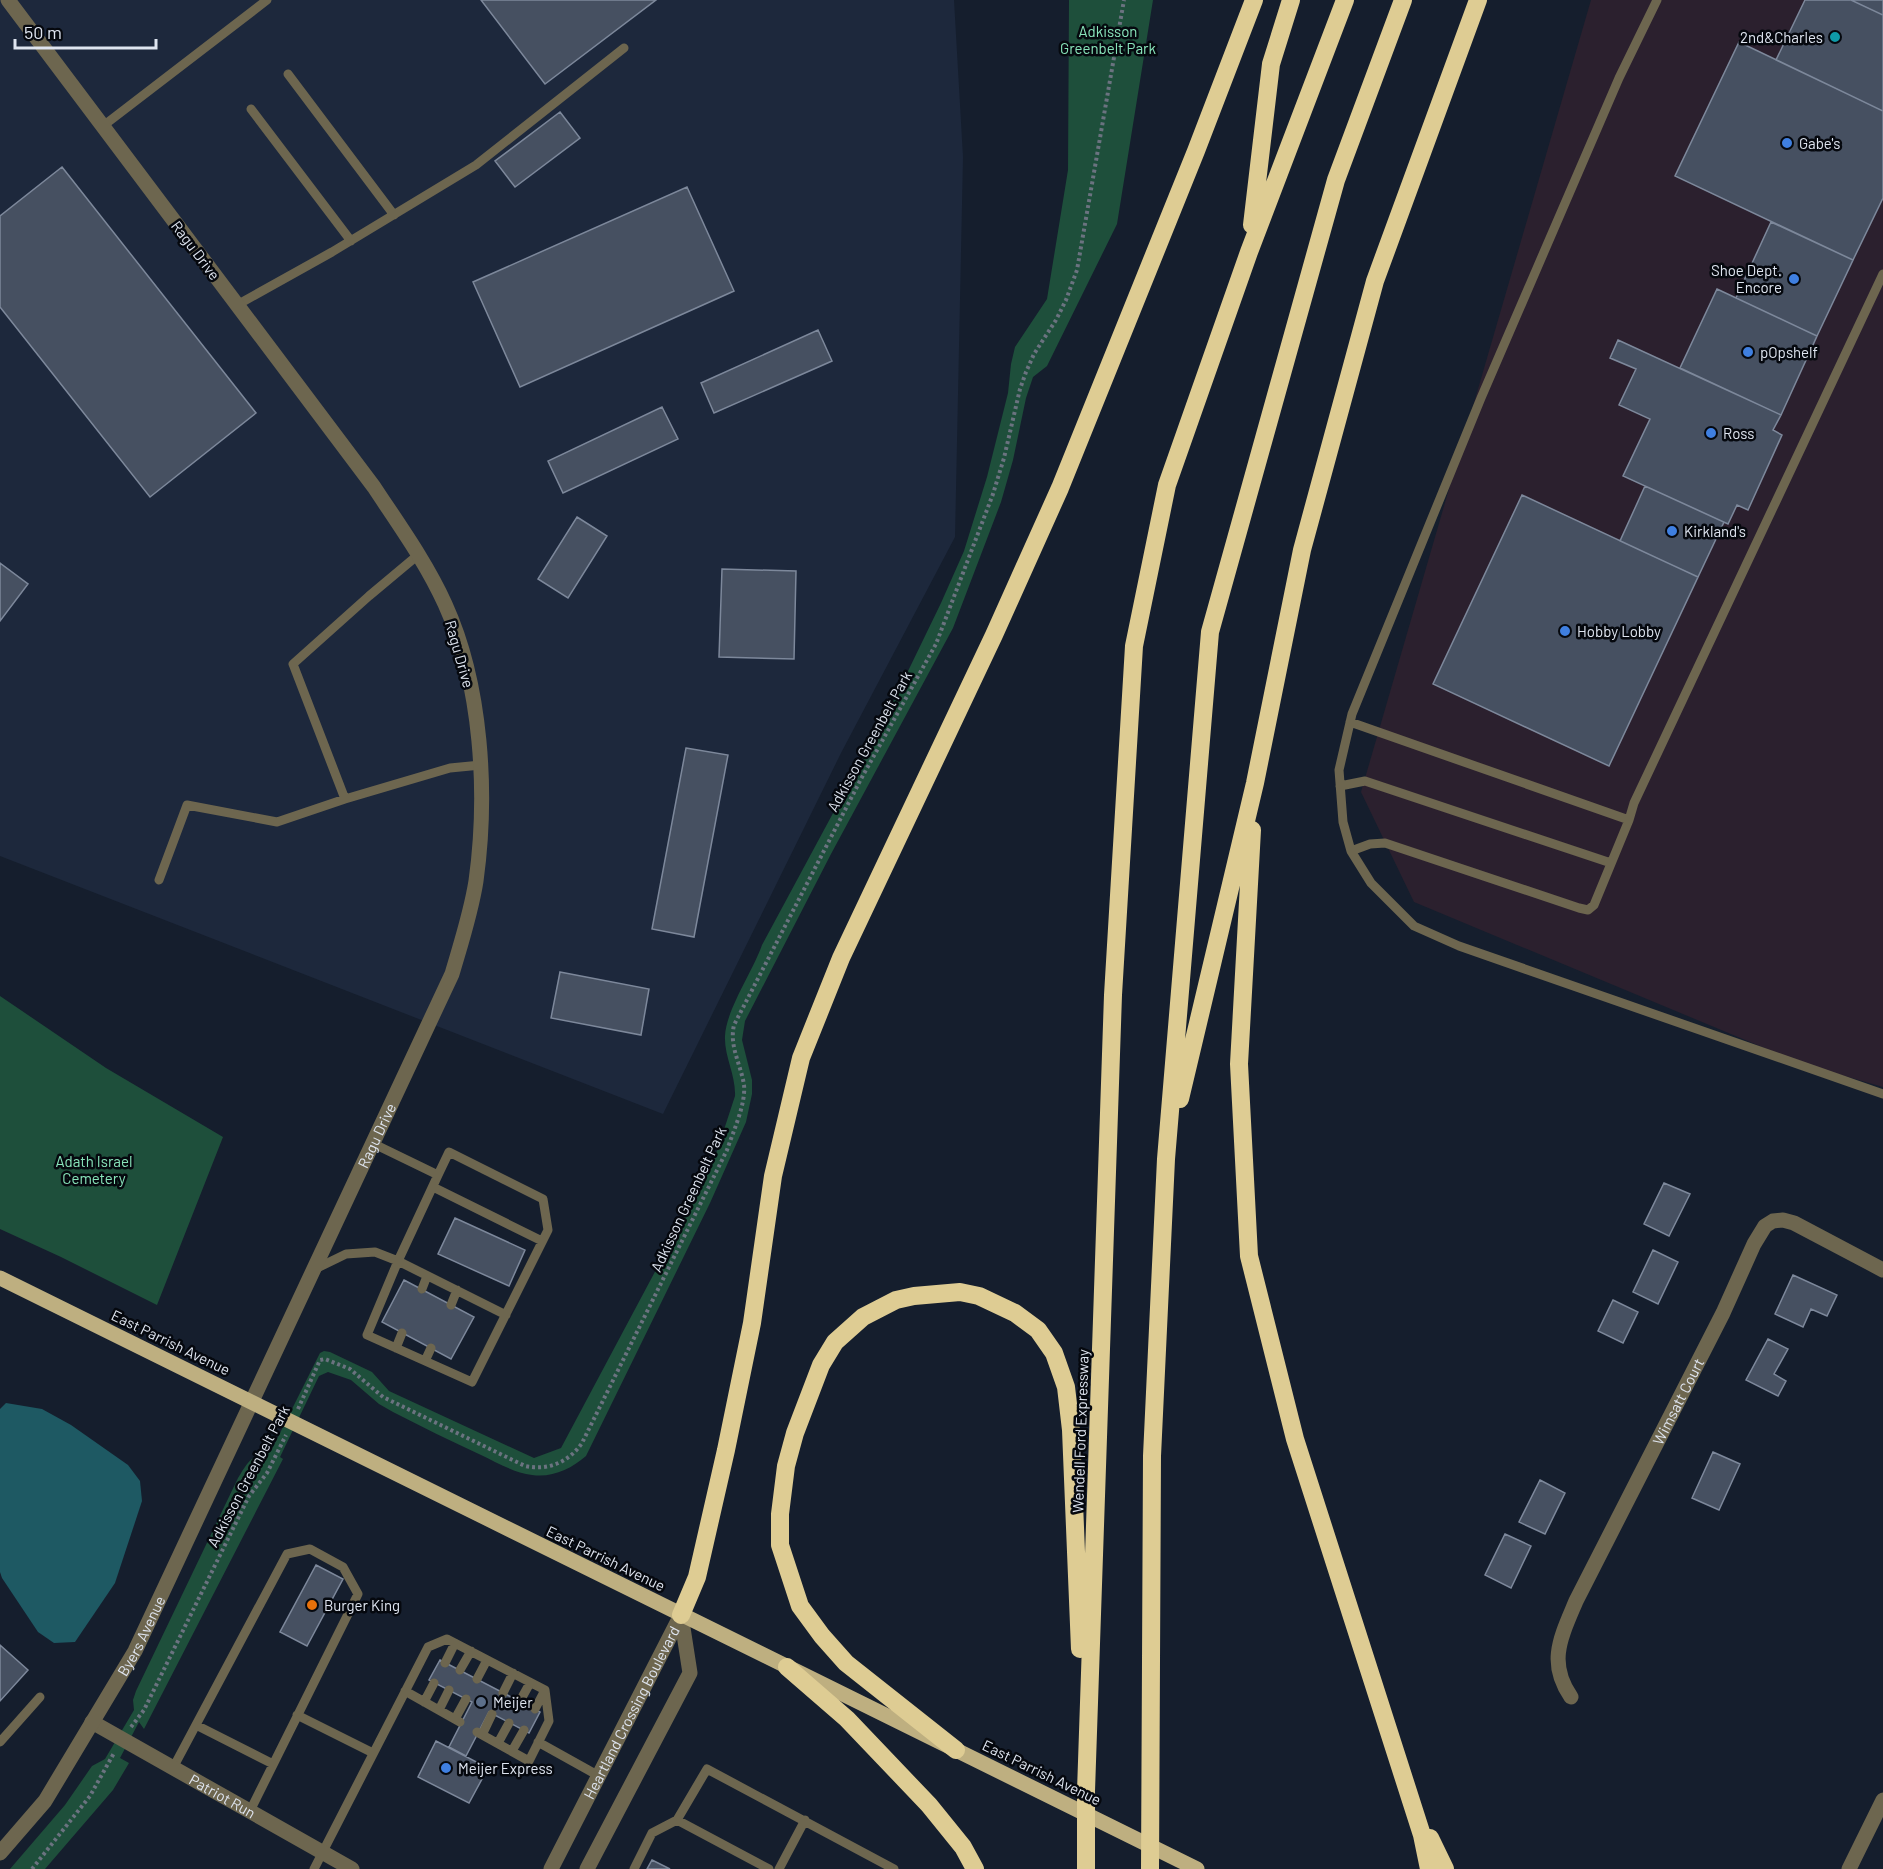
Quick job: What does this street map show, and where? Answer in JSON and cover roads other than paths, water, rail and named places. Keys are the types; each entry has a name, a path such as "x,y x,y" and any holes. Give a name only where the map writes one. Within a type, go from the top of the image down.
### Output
{"highway":[{"path":"681,1615 697,1577 726,1450 752,1323 773,1176 801,1058 841,958 994,635 1060,488 1196,151 1254,0"},
{"path":"1249,252 1271,64 1291,0"},
{"path":"1249,252 1345,0"},
{"path":"1150,1869 1152,1456 1166,1159 1210,632 1336,180 1403,0"},
{"path":"1166,1159 1255,783 1302,550 1375,281 1478,0"},
{"name":"Wendell Ford Expressway","path":"1086,1869 1086,1791 1113,995 1134,646 1167,485 1249,252"},
{"path":"1255,783 1239,1064 1249,1256 1295,1438 1422,1835 1429,1869"},
{"path":"956,1750 846,1663 822,1636 800,1606 786,1567 780,1545 780,1514 786,1466 795,1432 821,1365 835,1342 863,1317 896,1300 960,1292 995,1302 1038,1330 1054,1353 1066,1387 1071,1430 1086,1791"},
{"path":"787,1667 847,1719 929,1805 963,1847 975,1869"},
{"path":"1411,1802 1445,1869"}],"main road":[{"name":"East Parrish Avenue","path":"0,1278 1197,1869"}],"street":[{"name":"Ragu Drive","path":"8,0 374,487 426,565 446,606 462,649 472,694 479,741 481,836 475,883 452,974 252,1402"},
{"name":"Wimsatt Court","path":"1571,1697 1562,1683 1558,1668 1557,1653 1561,1636 1576,1601 1765,1226 1773,1221 1783,1220 1794,1223 1883,1270"},
{"name":"Byers Avenue","path":"0,1853 45,1801 135,1651 252,1402"},
{"name":"Heartland Crossing Boulevard","path":"551,1869 681,1615"},
{"name":"Heartland Crossing Boulevard","path":"587,1869 690,1674 681,1615"},
{"name":"Patriot Run","path":"92,1722 352,1869"},
{"path":"1849,1869 1883,1800"}],"lane":[{"path":"103,126 267,0"},
{"path":"1657,0 1619,78 1486,387 1352,714 1339,771 1343,822 1352,851 1371,883 1414,927 1459,946 1883,1094"},
{"path":"237,305 476,165 624,48"},
{"path":"288,74 394,215"},
{"path":"251,109 351,240"},
{"path":"1352,851 1370,844 1385,843 1588,910 1594,905 1629,820 1634,802 1883,274"},
{"path":"345,799 293,664 418,555"},
{"path":"1350,722 1629,820"},
{"path":"159,880 187,805 277,822 450,768 480,765"},
{"path":"1341,786 1365,781 1611,863"},
{"path":"372,1143 438,1175"},
{"path":"448,1152 543,1198 548,1230 472,1382 367,1335 438,1175 448,1152"},
{"path":"433,1187 542,1241"},
{"path":"313,1270 346,1254 375,1252 398,1261 506,1315"},
{"path":"422,1289 427,1276"},
{"path":"451,1305 457,1290"},
{"path":"396,1348 402,1333"},
{"path":"425,1361 431,1348"},
{"path":"173,1768 288,1554 310,1549 343,1567 358,1594 250,1811"},
{"path":"314,1869 321,1851 428,1647 447,1639 545,1690"},
{"path":"445,1663 455,1643"},
{"path":"460,1670 471,1651"},
{"path":"477,1679 487,1660"},
{"path":"504,1693 513,1674"},
{"path":"424,1702 434,1683"},
{"path":"520,1701 530,1683"},
{"path":"439,1710 448,1690"},
{"path":"535,1709 545,1690"},
{"path":"492,1714 479,1733 529,1761 549,1721 545,1690"},
{"path":"405,1691 457,1721 466,1699"},
{"path":"0,1742 40,1697"},
{"path":"297,1715 373,1753"},
{"path":"498,1743 509,1723"},
{"path":"196,1725 273,1764"},
{"path":"512,1752 524,1730"},
{"path":"538,1742 599,1776"},
{"path":"634,1869 652,1833 677,1820 707,1769 894,1869"},
{"path":"677,1820 769,1869"},
{"path":"779,1869 805,1820"},
{"path":"745,1869 750,1859"}],"place":[{"name":"2nd&Charles","path":"1835,37"},
{"name":"Gabe's","path":"1787,143"},
{"name":"Shoe Dept. Encore","path":"1794,279"},
{"name":"pOpshelf","path":"1748,352"},
{"name":"Ross","path":"1711,433"},
{"name":"Kirkland's","path":"1672,531"},
{"name":"Hobby Lobby","path":"1565,631"},
{"name":"Burger King","path":"312,1605"},
{"name":"Meijer","path":"481,1702"},
{"name":"Meijer Express","path":"446,1768"}],"park label":[{"name":"Adkisson Greenbelt Park","path":"1108,40"},
{"name":"Adath Israel Cemetery","path":"94,1170"}]}
